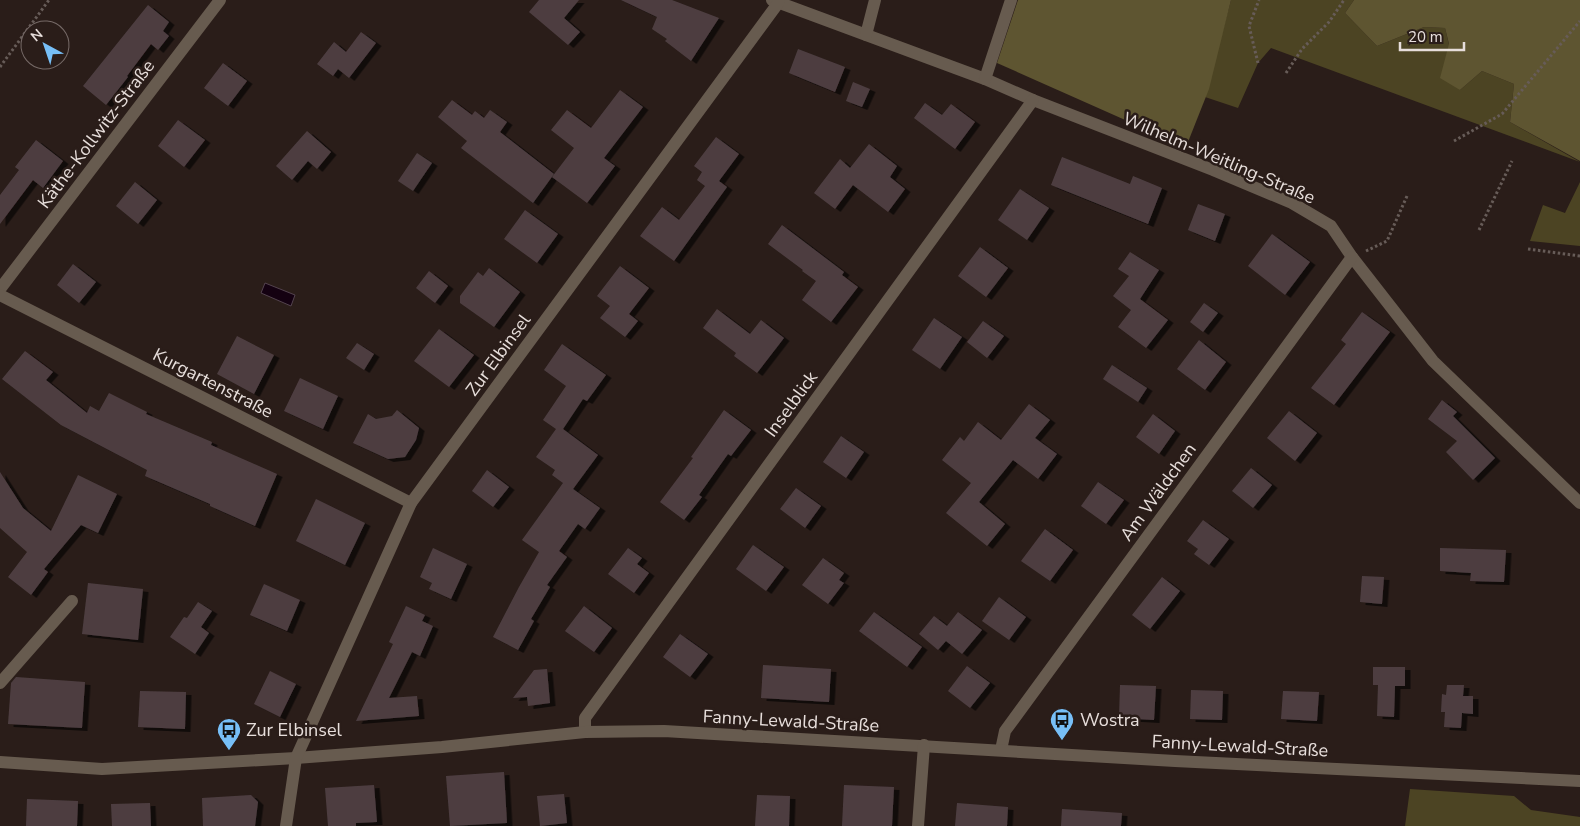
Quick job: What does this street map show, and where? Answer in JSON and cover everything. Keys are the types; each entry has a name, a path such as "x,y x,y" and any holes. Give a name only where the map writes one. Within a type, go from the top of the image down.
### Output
{"street":[{"name":"Käthe-Kollwitz-Straße","path":"0,289 220,0"},
{"path":"866,35 875,0"},
{"path":"984,79 1011,0"},
{"name":"Wilhelm-Weitling-Straße","path":"776,1 984,79 1212,170 1292,204 1331,226 1352,257 1433,361 1580,503"},
{"name":"Zur Elbinsel","path":"286,826 296,758 411,503 776,1"},
{"name":"Inselblick","path":"585,732 585,718 1033,100"},
{"name":"Am Wäldchen","path":"1001,750 1005,730 1352,257"},
{"name":"Kurgartenstraße","path":"0,295 411,503"},
{"path":"0,684 72,602"},
{"name":"Fanny-Lewald-Straße","path":"0,762 102,769 296,758 442,747 585,732 664,731 1175,761 1580,781"},
{"path":"918,826 924,745"}],"path":[{"path":"0,67 49,0"},
{"path":"1258,62 1250,26 1259,0"},
{"path":"1286,73 1302,49 1329,22 1344,0"},
{"path":"1454,141 1502,114 1580,21"},
{"path":"1479,230 1512,161"},
{"path":"1352,257 1387,241 1406,196"},
{"path":"1528,249 1580,256"}],"shaded area":[{"path":"1018,0 1231,0 1209,89 1186,147 997,63"},
{"path":"1231,0 1354,0 1345,13 1377,46 1424,27 1445,28 1460,90 1482,71 1514,84 1510,122 1580,162 1271,48 1258,63 1238,108 1205,97"},
{"path":"1354,0 1580,0 1580,161 1510,122 1514,84 1482,71 1460,90 1440,78 1449,44 1445,28 1424,27 1377,46 1345,13"},
{"path":"1580,182 1580,246 1530,241 1543,205 1565,213"},
{"path":"265,283 295,295 291,306 261,293"},
{"path":"1410,789 1514,796 1531,810 1580,817 1580,826 1405,826"}],"building":[{"path":"539,0 579,0 564,18 580,32 568,45 529,12"},
{"path":"621,0 672,0 719,18 691,61 665,41 667,39 652,29 657,17"},
{"path":"148,5 169,22 163,31 169,36 158,50 151,44 106,105 83,86"},
{"path":"361,32 376,43 349,78 338,69 333,76 317,64 334,42 346,52"},
{"path":"798,49 845,67 835,92 789,73"},
{"path":"223,63 247,81 228,106 204,88"},
{"path":"853,82 870,89 862,107 846,101"},
{"path":"620,90 643,107 604,158 615,166 587,203 552,177 574,148 551,130 567,110 591,128"},
{"path":"452,100 472,115 475,111 484,118 490,110 507,122 500,132 554,174 533,203 461,148 467,141 438,117"},
{"path":"925,103 942,115 951,104 975,122 955,149 914,118"},
{"path":"178,120 205,140 184,167 158,146"},
{"path":"307,131 331,152 317,169 308,161 292,180 276,166"},
{"path":"716,137 739,154 719,181 727,187 674,261 640,236 662,207 679,220 705,186 697,180 702,172 694,166"},
{"path":"36,140 63,161 43,188 33,180 0,224 0,195 19,170 15,167"},
{"path":"869,144 897,166 890,177 905,189 888,212 853,185 835,209 814,193 840,159 850,168"},
{"path":"417,153 432,163 413,191 398,181"},
{"path":"1062,157 1130,184 1133,176 1162,188 1148,224 1051,185"},
{"path":"135,182 157,200 138,224 116,206"},
{"path":"1020,189 1049,208 1027,240 998,220"},
{"path":"1198,204 1225,214 1215,241 1188,230"},
{"path":"525,210 558,234 537,263 504,239"},
{"path":"782,225 844,272 842,275 858,287 831,322 802,300 816,281 768,244"},
{"path":"1272,234 1310,262 1285,295 1248,266"},
{"path":"980,247 1008,268 986,297 958,276"},
{"path":"1130,252 1159,270 1140,299 1168,320 1146,348 1118,327 1131,310 1113,296 1129,276 1118,269"},
{"path":"73,264 96,282 79,303 57,285"},
{"path":"620,266 649,288 629,314 638,321 625,337 600,318 610,306 597,296"},
{"path":"489,268 520,292 494,327 460,303 460,296 478,272 483,276"},
{"path":"429,271 448,286 435,303 416,288"},
{"path":"1204,303 1218,313 1203,332 1190,322"},
{"path":"717,309 750,334 761,320 784,338 757,373 734,356 736,353 703,328"},
{"path":"1362,312 1390,332 1334,405 1311,388 1346,344 1341,340"},
{"path":"934,318 962,337 940,369 912,350"},
{"path":"983,321 1004,336 987,358 967,342"},
{"path":"439,329 474,355 449,387 414,361"},
{"path":"237,336 274,355 254,394 217,374"},
{"path":"1199,340 1226,362 1205,390 1177,369"},
{"path":"357,343 374,354 364,370 346,358"},
{"path":"562,344 606,375 587,401 583,399 563,429 598,455 573,489 600,508 585,529 578,524 559,551 567,557 547,585 550,587 531,619 534,621 518,650 493,637 539,552 522,540 563,483 552,475 555,470 536,457 556,429 543,420 566,386 544,370"},
{"path":"25,351 53,372 46,380 87,413 90,406 99,411 109,393 147,412 146,414 212,442 211,445 277,474 255,526 145,476 147,470 61,425 2,379"},
{"path":"1112,365 1147,388 1138,402 1103,379"},
{"path":"300,378 338,396 323,429 284,411"},
{"path":"1442,400 1457,412 1453,416 1495,458 1473,480 1446,452 1457,441 1428,419"},
{"path":"1029,404 1050,420 1035,438 1057,454 1038,479 1013,460 979,502 1005,524 987,546 946,513 971,483 942,460 960,437 964,441 978,422 1001,440"},
{"path":"397,410 419,428 416,440 405,457 388,459 353,443 368,414 376,419 392,416"},
{"path":"724,410 751,430 731,456 728,454 699,495 702,497 684,520 660,502 693,458 691,457"},
{"path":"1289,411 1317,433 1295,461 1267,438"},
{"path":"1153,414 1175,431 1159,454 1136,437"},
{"path":"841,436 864,452 846,478 823,462"},
{"path":"1251,468 1272,485 1253,508 1232,491"},
{"path":"487,470 509,487 493,507 472,491"},
{"path":"0,472 23,508 51,531 78,475 117,494 98,533 81,525 44,569 48,572 31,595 8,577 27,552 0,528"},
{"path":"1098,482 1124,500 1106,524 1081,506"},
{"path":"796,488 821,506 805,528 780,509"},
{"path":"316,499 365,523 345,565 296,541"},
{"path":"1203,520 1229,539 1209,565 1194,554 1198,549 1187,541"},
{"path":"1045,529 1073,550 1050,581 1021,561"},
{"path":"753,545 784,567 766,591 736,569"},
{"path":"433,548 467,564 451,599 429,589 432,583 420,577"},
{"path":"628,548 642,558 637,564 649,573 634,593 608,574"},
{"path":"1440,548 1506,550 1504,582 1470,581 1471,573 1440,571"},
{"path":"823,558 844,573 839,580 844,583 828,604 802,585"},
{"path":"1362,576 1384,577 1382,604 1360,602"},
{"path":"1162,577 1180,591 1150,629 1132,615"},
{"path":"88,583 143,589 138,640 82,634"},
{"path":"264,584 300,600 287,631 250,615"},
{"path":"999,597 1026,617 1009,640 982,621"},
{"path":"198,602 212,611 201,627 209,633 195,654 170,637 184,617 187,618"},
{"path":"406,606 425,615 422,621 433,626 420,656 412,652 389,698 417,696 419,716 356,721 393,644 389,642"},
{"path":"584,606 612,628 594,652 565,631"},
{"path":"874,612 922,647 907,667 859,631"},
{"path":"958,612 982,630 962,654 946,641 938,650 919,634 934,616 947,626"},
{"path":"680,634 708,654 690,677 663,657"},
{"path":"763,665 831,669 829,702 761,698"},
{"path":"967,666 990,683 970,708 948,691"},
{"path":"1373,667 1405,667 1405,686 1395,686 1394,717 1377,716 1378,685 1373,685"},
{"path":"547,669 550,703 528,706 527,697 513,698 534,670"},
{"path":"270,671 296,684 280,717 254,704"},
{"path":"16,677 85,682 82,728 8,724 11,683"},
{"path":"1120,685 1156,686 1154,720 1119,718"},
{"path":"1447,685 1464,685 1463,696 1473,696 1473,714 1462,713 1461,728 1444,727 1445,712 1441,712 1442,694 1446,695"},
{"path":"1191,690 1223,691 1222,720 1190,719"},
{"path":"140,691 186,692 185,729 138,727"},
{"path":"1283,691 1319,692 1317,721 1281,719"},
{"path":"504,772 507,823 450,826 446,776"},
{"path":"374,785 377,822 356,823 356,826 328,826 325,788"},
{"path":"844,785 894,787 892,826 842,826"},
{"path":"564,794 567,823 540,826 537,796"},
{"path":"251,795 258,802 255,826 203,826 202,798"},
{"path":"757,795 790,796 789,826 755,826"},
{"path":"27,799 78,801 77,826 26,826"},
{"path":"150,803 151,826 112,826 111,804"},
{"path":"957,803 1008,807 1007,826 955,826"},
{"path":"1062,809 1122,813 1121,826 1061,826"}],"place":[{"name":"Wostra","path":"1062,741"},
{"name":"Zur Elbinsel","path":"229,751"}]}
